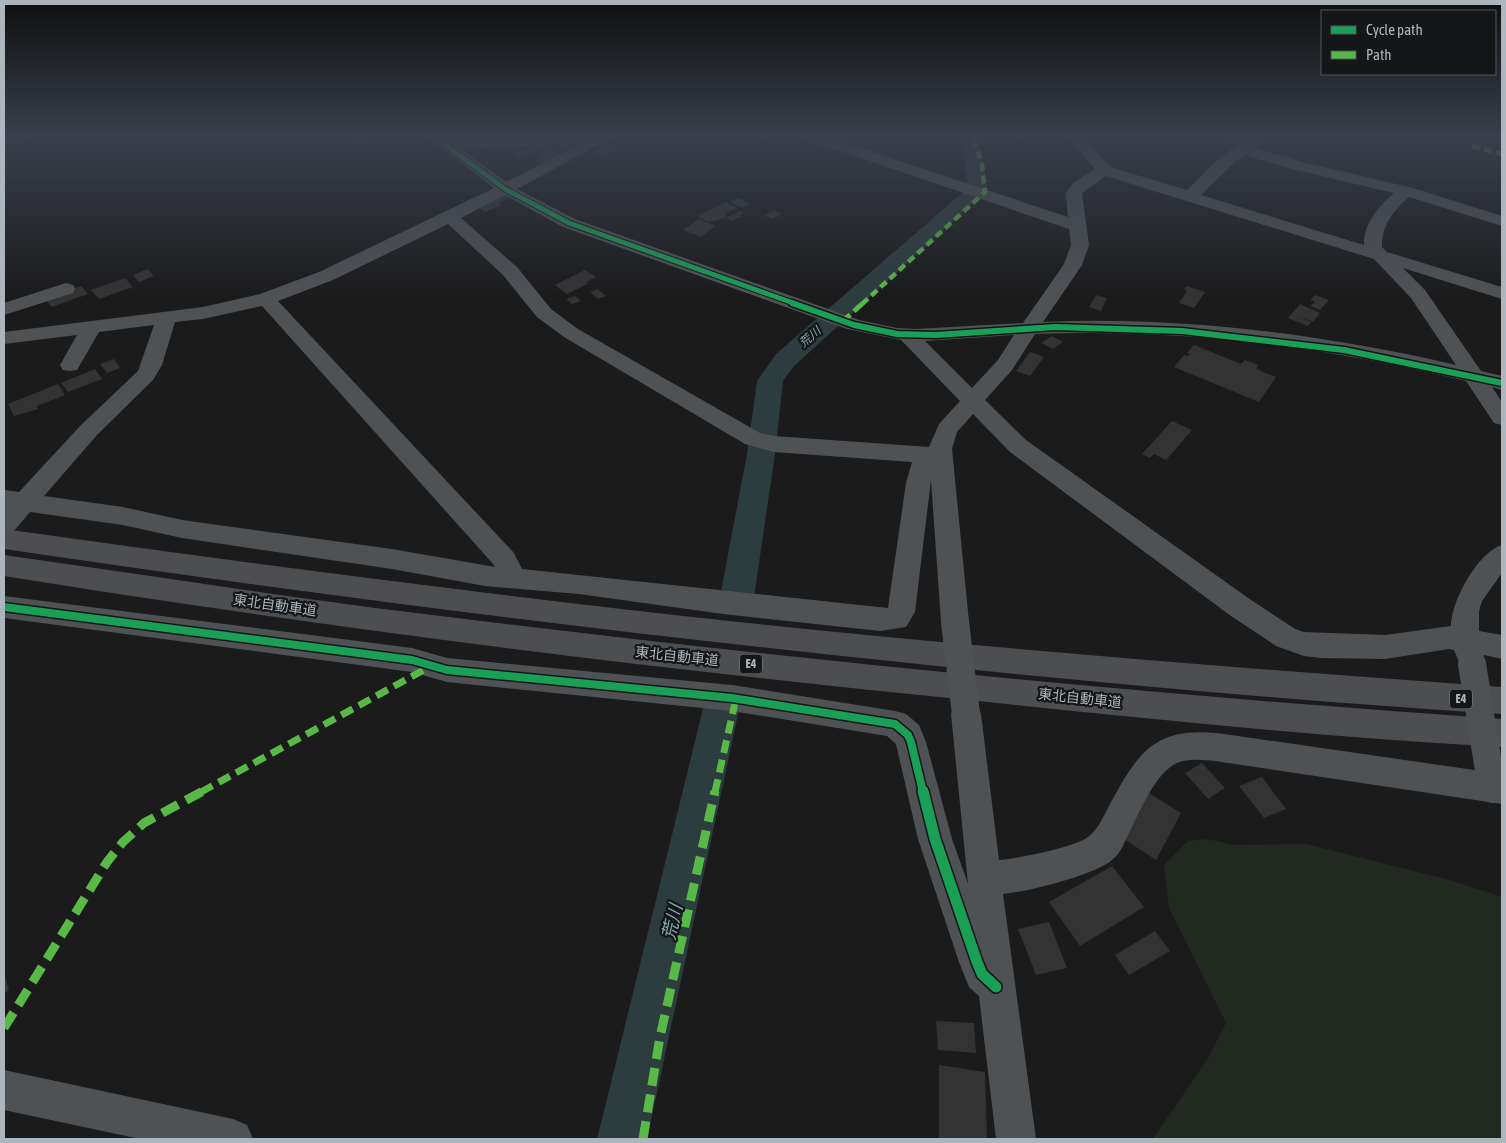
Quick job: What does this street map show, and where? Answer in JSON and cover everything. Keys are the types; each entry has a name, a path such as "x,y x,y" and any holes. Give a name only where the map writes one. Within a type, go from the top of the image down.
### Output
{"highway":[{"name":"東北自動車道","path":"4,539 287,580 674,628 1122,672 1502,702"},
{"name":"東北自動車道","path":"4,565 270,605 669,656 1110,701 1502,733"},
{"path":"1421,696 1502,694"}],"street":[{"path":"4,338 166,319 223,310 266,299 326,276 450,218 502,190"},
{"path":"508,190 570,223 854,325 907,334 995,332 1031,327 1141,329 1233,336 1348,350 1427,364 1502,383"},
{"path":"973,190 1079,226"},
{"path":"13,509 123,516 182,529 392,559 485,576 508,576 880,620 896,619 901,612 918,483 947,428 973,402 1005,365 1052,293 1078,258 1080,245 1074,193 1075,190"},
{"path":"1171,190 1502,293"},
{"path":"1190,196 1196,190"},
{"path":"1502,221 1407,191 1394,200 1373,230 1373,248 1418,294 1502,418"},
{"path":"450,218 510,271 544,313 571,334 753,438 774,444 932,455"},
{"path":"4,309 66,289"},
{"path":"266,299 505,560 510,572 508,576"},
{"path":"13,509 146,375 152,365 166,319"},
{"path":"70,365 91,328"},
{"path":"907,334 1018,446 1241,608 1286,638 1304,644 1349,647 1385,646 1449,637 1469,652 1502,647"},
{"path":"932,455 966,714 983,877 1016,1139"},
{"path":"983,877 998,878 1015,875 1092,854 1102,849 1149,770 1170,750 1184,747 1198,746 1240,751 1499,795 1463,615 1467,603 1502,555"},
{"path":"4,607 412,660 447,670 736,698 895,724 908,735 911,742 935,839 977,962 982,974 996,987"},
{"path":"4,1090 233,1139"}],"shaded area":[{"path":"1207,839 1234,845 1307,844 1450,880 1502,897 1502,1139 1153,1139 1208,1058 1226,1023 1169,908 1164,865 1188,841"}],"building":[{"path":"503,194 510,198 498,203 502,205 485,212 476,206"},
{"path":"739,198 750,204 742,208 730,202"},
{"path":"726,202 737,208 724,214 727,216 708,222 697,216"},
{"path":"775,210 782,214 771,219 764,215"},
{"path":"740,211 744,213 740,215 742,216 732,221 726,218"},
{"path":"699,219 715,226 701,237 683,230"},
{"path":"148,269 154,276 139,282 133,275"},
{"path":"585,270 596,277 586,282 589,283 567,294 555,285"},
{"path":"125,278 133,287 99,299 91,290"},
{"path":"81,286 88,294 52,307 45,299"},
{"path":"1187,286 1205,292 1194,308 1179,303 1187,291 1184,290"},
{"path":"598,289 606,296 598,299 590,292"},
{"path":"1096,295 1107,298 1101,311 1089,307"},
{"path":"1315,295 1329,300 1320,310 1310,306 1315,302 1310,300"},
{"path":"575,296 581,301 572,304 566,299"},
{"path":"1300,304 1320,313 1313,322 1295,315 1311,322 1308,326 1288,318"},
{"path":"1052,336 1063,342 1053,349 1041,343"},
{"path":"1194,345 1241,364 1245,360 1258,365 1256,369 1276,377 1259,402 1174,367 1184,355 1188,356 1190,354 1187,353"},
{"path":"1030,352 1044,357 1030,376 1016,371"},
{"path":"114,359 120,368 107,373 100,364"},
{"path":"95,369 102,379 68,392 61,383"},
{"path":"58,384 65,395 37,406 38,409 14,416 8,404"},
{"path":"1172,421 1192,430 1166,460 1154,454 1150,458 1142,454"},
{"path":"1202,763 1225,788 1208,799 1185,773"},
{"path":"1262,777 1286,809 1264,818 1239,786"},
{"path":"1147,792 1181,813 1156,860 1121,837"},
{"path":"1112,866 1144,907 1080,946 1049,902"},
{"path":"1049,922 1067,968 1036,975 1018,929"},
{"path":"1155,931 1170,951 1129,975 1115,955"},
{"path":"4,972 9,990 4,993"},
{"path":"936,1021 974,1023 976,1053 938,1050"},
{"path":"939,1065 985,1072 987,1139 939,1139"}],"waterway":[{"name":"荒川","path":"737,597 761,454 770,381 785,360 978,190"},
{"name":"荒川","path":"622,1139 722,705"}],"marked path":[{"path":"842,322 985,190"},
{"path":"4,1028 107,862 123,842 144,823 431,666"},
{"path":"643,1139 660,1037 736,698"}],"cycle path":[{"path":"508,190 569,223 854,325 897,334 956,334 1075,327 1129,328 1236,335 1397,359 1502,383"},
{"path":"4,607 412,660 447,670 732,698 895,724 908,735 911,742 935,839 977,962 982,974 996,987"}]}
